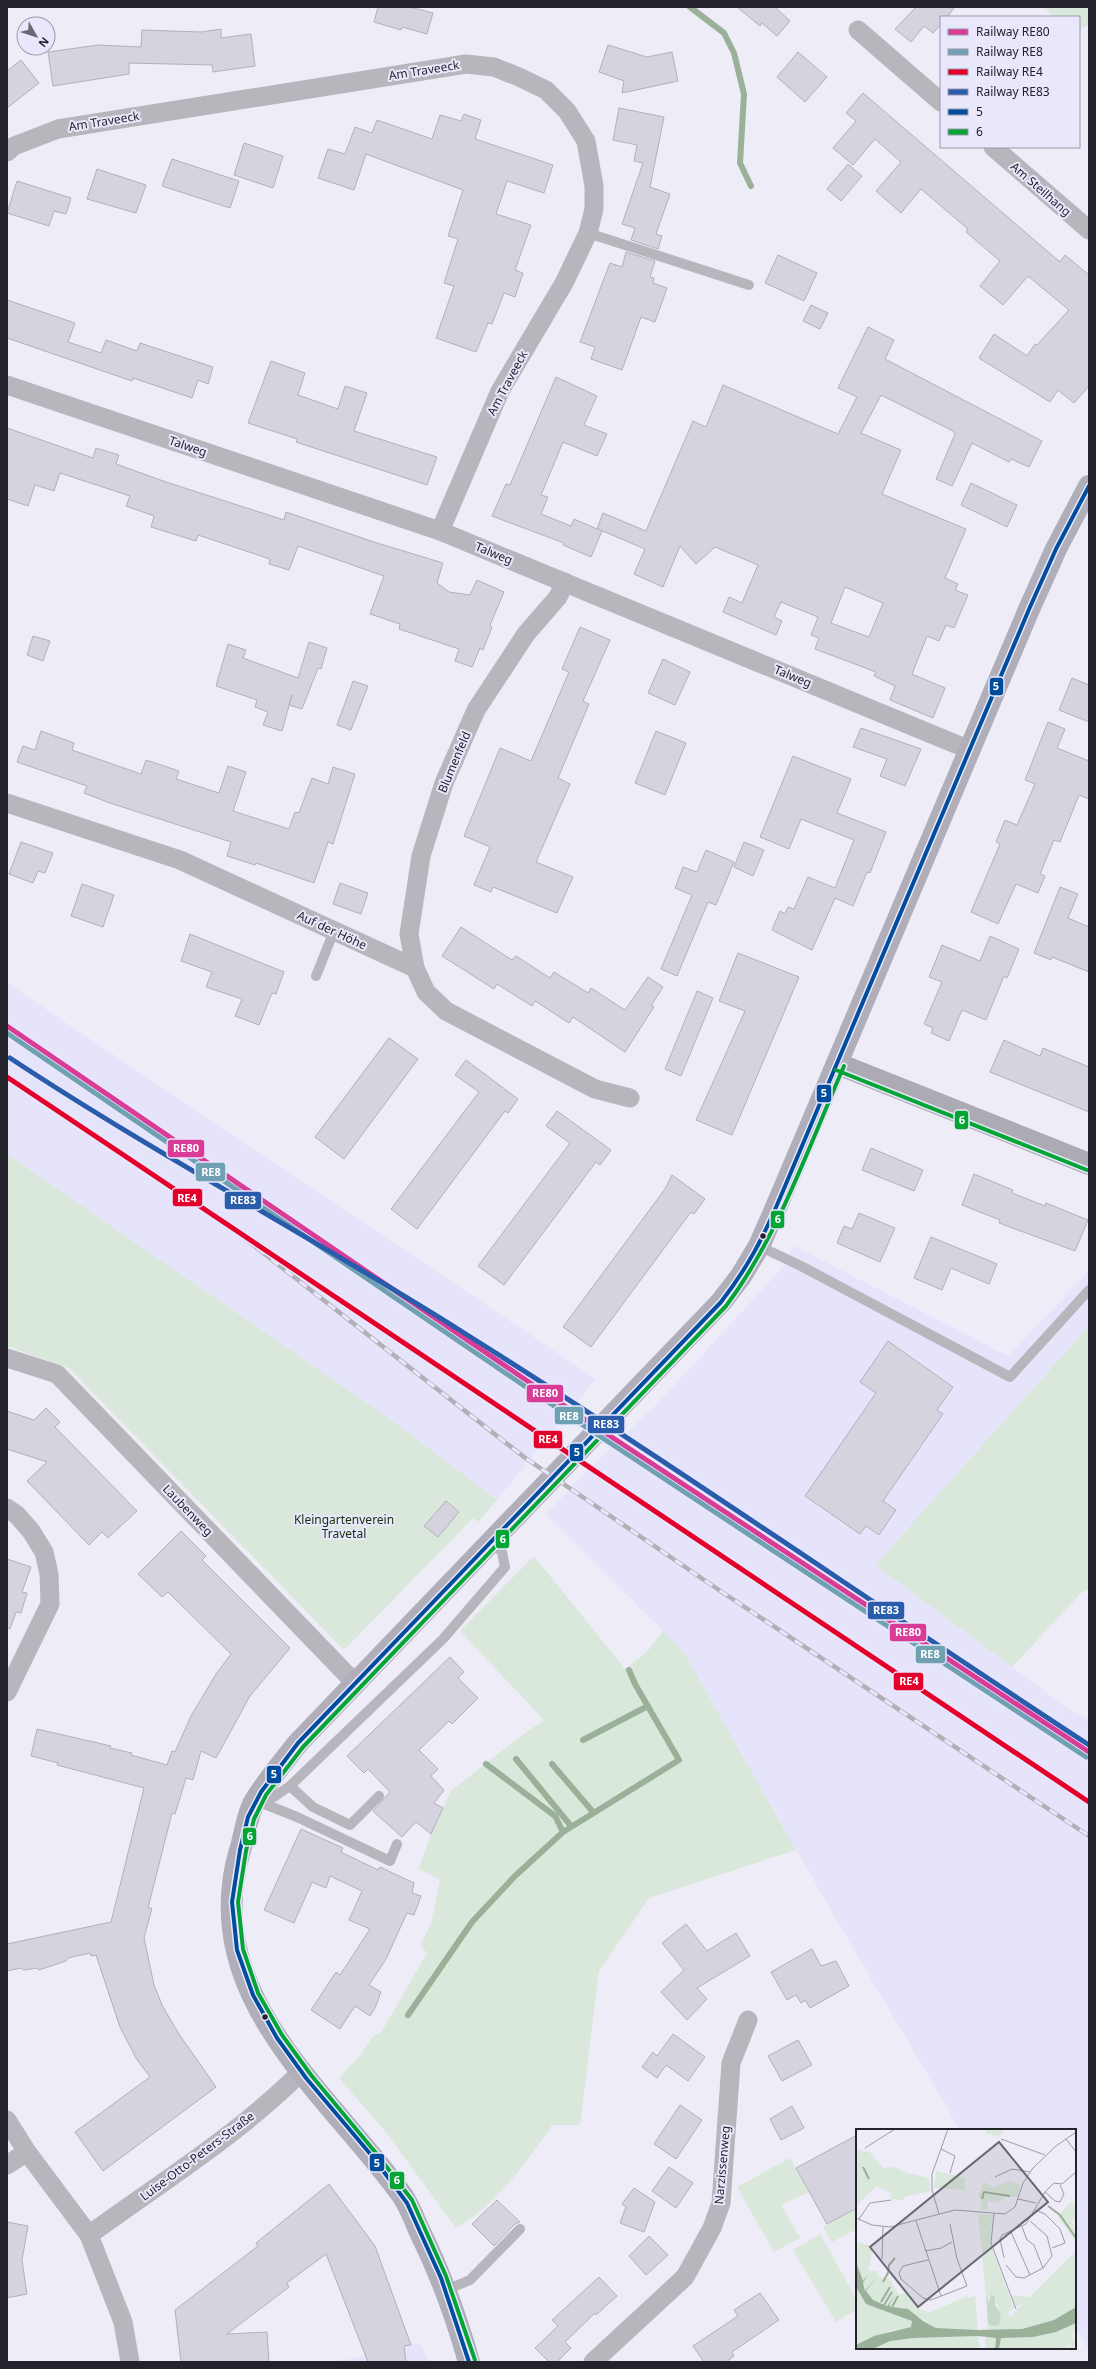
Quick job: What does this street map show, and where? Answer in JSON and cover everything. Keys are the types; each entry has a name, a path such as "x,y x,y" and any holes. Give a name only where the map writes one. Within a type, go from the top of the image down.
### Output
{"main road":[{"path":"469,2362 436,2263 403,2197 354,2134 301,2072 266,2023 241,1970 233,1936 231,1898 236,1868 255,1801 298,1743 642,1386 721,1302 741,1276 759,1246 838,1064 1056,549 1089,486"}],"street":[{"path":"858,30 940,101"},
{"name":"Am Traveeck","path":"7,152 14,146 58,129 466,64 494,67 546,90 567,111 586,141 594,186 594,209 588,233 564,283 500,391 440,531"},
{"name":"Am Steilhang","path":"994,148 1089,230"},
{"name":"Talweg","path":"7,385 440,531 970,750"},
{"name":"Blumenfeld","path":"414,968 409,934 414,894 421,856 444,783 476,710 526,634 558,597 565,582"},
{"name":"Auf der Höhe","path":"7,803 180,860 414,968"},
{"path":"414,968 426,992 446,1011 595,1089 630,1098"},
{"path":"838,1064 1089,1164"},
{"name":"Laubenweg","path":"7,1358 57,1374 355,1683"},
{"path":"7,1508 17,1515 32,1531 44,1552 49,1574 50,1604 7,1692"},
{"name":"Narzissenweg","path":"594,2362 685,2277 712,2228 720,2203 731,2063 748,2020"},
{"name":"Luise-Otto-Peters-Straße","path":"89,2235 169,2178 277,2096 301,2072"},
{"path":"7,2120 27,2152 89,2235 124,2322 130,2362"},
{"path":"7,2165 27,2152"}],"lane":[{"path":"588,233 749,285"},
{"path":"316,976 334,931"},
{"path":"759,1246 802,1266 1010,1377 1089,1290"},
{"path":"255,1801 274,1797 290,1786 443,1638 505,1567 502,1552 492,1542"},
{"path":"290,1786 313,1807 350,1825 379,1796"},
{"path":"255,1801 297,1817 390,1861 397,1844"},
{"path":"446,2290 470,2280 520,2229"}],"shaded area":[{"path":"7,983 596,1379 497,1500 393,1421 7,1154"},
{"path":"794,1246 1008,1356 1089,1271 1089,1326 875,1565 1059,1702 1089,1720 1089,2350 1076,2328 1076,2129 959,2129 830,1909 684,1652 546,1515 585,1472 657,1404 781,1269"},
{"path":"420,2343 429,2362 340,2362 341,2359 346,2360"}],"green space":[{"path":"1045,7 1089,7 1089,24 1080,29 1080,16 1052,16"},
{"name":"Kleingartenverein Travetal","path":"7,1154 393,1421 497,1500 478,1522 473,1518 344,1650 69,1368 7,1346"},
{"path":"1089,1326 1089,1588 1081,1593 1012,1667 875,1565"},
{"path":"534,1556 625,1669 646,1653 663,1631 684,1652 796,1850 649,1898 599,1971 580,2125 552,2125 533,2153 510,2182 484,2208 456,2228 385,2131 339,2078 360,2056 373,2036 382,2031 427,1953 420,1945 431,1924 440,1880 419,1869 431,1834 451,1791 514,1741 544,1720 460,1631"},
{"path":"790,2158 809,2192 781,2205 800,2238 774,2252 737,2187"},
{"path":"856,2209 856,2230 832,2242 823,2227"},
{"path":"820,2234 856,2298 856,2310 836,2322 793,2250"}],"building":[{"path":"378,7 410,7 433,13 427,34 402,27 401,30 374,22"},
{"path":"737,7 775,7 790,21 777,36 762,23 760,26"},
{"path":"916,7 955,7 948,16 940,16 940,25 933,33 924,26 911,42 895,29"},
{"path":"221,29 221,38 251,34 255,66 213,72 212,65 129,63 129,74 53,86 49,56 56,56 56,51 98,45 141,47 142,30 201,32"},
{"path":"608,45 647,57 672,52 678,81 622,93 624,81 599,72"},
{"path":"798,52 827,77 805,102 777,77"},
{"path":"21,60 39,83 7,108 7,71"},
{"path":"863,93 1060,262 1065,255 1089,275 1089,386 1074,403 1058,390 1050,402 979,358 994,334 1027,356 1035,344 1037,345 1069,310 1028,276 1003,305 980,286 1000,261 966,232 968,229 921,189 901,213 876,191 901,162 875,139 853,165 833,148 856,121 846,113"},
{"path":"619,108 664,117 650,187 670,194 656,234 662,236 658,249 631,240 635,228 622,224 643,163 634,161 637,145 613,140"},
{"path":"464,114 481,120 475,139 553,165 544,193 507,181 496,214 531,225 515,270 523,273 515,297 504,293 492,324 488,323 476,352 436,338 454,286 444,283 458,239 448,236 463,190 366,154 354,190 318,178 328,149 345,154 355,127 372,133 377,120 432,139 440,115 461,121"},
{"path":"244,143 283,156 273,188 234,175"},
{"path":"172,159 239,181 230,208 162,186"},
{"path":"848,164 862,176 841,201 827,189"},
{"path":"97,169 146,185 136,213 87,199"},
{"path":"17,181 71,198 66,214 54,211 49,226 7,213"},
{"path":"626,252 655,261 650,277 654,278 653,283 667,288 655,322 641,317 622,370 591,359 595,347 580,342 610,263 622,267"},
{"path":"778,255 817,273 804,301 765,283"},
{"path":"7,300 75,323 68,342 101,353 106,340 137,351 140,343 213,367 208,384 198,380 192,398 133,378 132,381 7,338"},
{"path":"811,305 828,313 820,329 803,321"},
{"path":"868,327 894,340 885,359 1042,441 1029,467 1011,459 1009,462 972,443 952,486 936,479 955,434 953,431 881,395 861,433 901,450 882,494 966,529 945,578 958,584 955,590 968,595 954,628 946,625 939,641 927,636 912,674 945,688 933,718 890,700 895,686 874,676 876,672 815,649 819,638 811,635 818,617 781,602 774,617 782,621 776,635 723,612 729,597 742,603 758,565 715,547 696,564 680,546 663,587 634,574 645,549 598,529 602,531 591,557 563,545 564,543 492,516 506,484 510,485 556,377 597,396 584,425 607,434 597,456 563,442 541,495 548,497 541,514 571,526 574,519 597,529 603,513 646,531 693,421 706,427 723,385 838,434 857,397 838,388","holes":["845,587 883,603 869,637 831,623"]},
{"path":"271,361 305,373 298,395 338,409 345,386 367,393 354,431 437,457 427,485 296,442 297,439 248,423"},
{"path":"7,428 93,458 96,448 119,455 116,464 166,482 284,520 286,512 377,543 443,563 437,583 449,592 470,595 477,580 504,592 490,625 492,627 483,650 480,648 472,667 455,661 459,649 399,629 400,624 370,614 384,576 298,546 289,570 269,564 270,559 198,535 196,541 151,527 154,516 126,506 130,496 60,473 54,491 35,485 28,506 7,499"},
{"path":"971,483 1017,505 1007,527 961,505"},
{"path":"580,627 610,640 583,701 589,704 558,778 570,784 536,862 573,877 557,913 493,887 491,892 474,885 490,847 464,836 500,748 531,761 569,672 562,669"},
{"path":"33,636 50,641 43,661 27,655"},
{"path":"309,642 327,648 321,669 318,668 302,709 289,705 282,731 263,725 268,712 255,707 257,700 216,686 228,644 246,650 243,658 298,678"},
{"path":"663,659 690,672 675,705 648,693"},
{"path":"1072,678 1089,685 1089,722 1059,710"},
{"path":"353,681 368,686 351,730 337,725"},
{"path":"1048,722 1065,729 1057,748 1089,761 1089,799 1079,795 1060,842 1054,840 1040,874 1045,876 1038,893 1016,884 998,924 971,912 1000,844 996,842 1005,820 1017,825 1035,784 1025,780"},
{"path":"861,728 921,749 905,786 880,776 887,759 853,747"},
{"path":"41,731 74,743 72,750 141,774 146,760 179,771 176,779 219,793 228,766 246,772 233,811 289,829 295,812 299,813 312,778 328,784 333,767 355,774 333,844 328,842 314,883 256,863 255,865 227,856 231,842 110,803 84,793 87,786 17,762 23,746 35,750"},
{"path":"656,731 686,743 665,795 635,783"},
{"path":"793,756 851,779 837,813 886,832 870,873 867,872 853,906 835,898 812,950 772,930 780,911 785,914 788,907 794,909 808,877 835,888 854,840 801,819 789,849 760,837"},
{"path":"21,842 53,853 45,873 38,871 33,883 9,874"},
{"path":"744,842 764,850 753,876 734,867"},
{"path":"706,850 734,862 716,905 708,902 677,976 661,969 692,895 675,888 683,867 697,872"},
{"path":"340,883 368,893 361,914 333,904"},
{"path":"82,884 114,895 103,927 71,916"},
{"path":"1060,887 1078,894 1068,918 1089,927 1089,972 1052,957 1051,960 1034,953"},
{"path":"461,927 512,960 516,956 550,978 554,972 588,993 591,988 625,1010 648,977 663,987 651,1006 654,1007 625,1052 573,1017 569,1023 535,1001 532,1006 497,984 494,989 442,956"},
{"path":"190,934 284,972 276,994 272,993 259,1025 235,1016 242,999 206,987 212,972 181,961"},
{"path":"990,936 1019,949 1007,978 1004,976 986,1020 962,1010 949,1041 931,1033 933,1028 924,1024 942,982 929,977 942,945 980,961"},
{"path":"738,953 799,977 732,1135 696,1120 745,1011 719,1001"},
{"path":"697,991 713,998 681,1076 665,1069"},
{"path":"389,1038 418,1059 344,1159 315,1137"},
{"path":"1004,1040 1040,1056 1043,1048 1089,1067 1089,1112 990,1072"},
{"path":"466,1060 518,1099 508,1113 505,1111 417,1229 391,1209 479,1092 455,1075"},
{"path":"557,1111 611,1150 600,1165 596,1162 504,1285 478,1266 570,1143 546,1126"},
{"path":"871,1148 923,1170 914,1191 862,1170"},
{"path":"974,1174 1013,1190 1012,1193 1045,1206 1046,1203 1088,1220 1075,1251 999,1223 1000,1220 962,1205"},
{"path":"672,1175 705,1199 694,1214 691,1212 591,1347 563,1327 665,1189"},
{"path":"859,1213 895,1228 880,1262 837,1243 844,1226 852,1229"},
{"path":"931,1237 997,1264 989,1284 951,1268 942,1290 914,1278"},
{"path":"888,1341 953,1387 937,1410 943,1414 883,1501 896,1510 879,1535 866,1526 860,1534 805,1496 876,1393 860,1382"},
{"path":"46,1408 60,1422 55,1427 137,1511 108,1538 102,1532 89,1545 27,1481 47,1462 7,1449 7,1411 34,1420"},
{"path":"446,1501 459,1512 438,1537 424,1526"},
{"path":"181,1531 206,1556 202,1560 290,1648 250,1696 216,1758 201,1751 193,1780 186,1778 175,1814 172,1813 148,1908 152,1908 144,1938 154,1985 163,2007 179,2034 216,2087 103,2171 75,2132 150,2077 136,2058 120,2027 96,1955 91,1956 90,1953 68,1958 66,1961 39,1970 37,1968 24,1970 21,1968 7,1971 7,1944 111,1922 144,1788 57,1765 58,1763 31,1756 37,1729 111,1746 110,1748 132,1753 131,1755 167,1765 172,1751 175,1752 191,1716 216,1674 231,1654 168,1592 162,1597 138,1574"},
{"path":"7,1559 31,1567 22,1592 27,1593 21,1613 16,1612 10,1629 7,1628"},
{"path":"450,1657 464,1672 458,1678 478,1698 452,1724 449,1721 419,1750 438,1769 431,1776 444,1790 434,1803 443,1808 431,1834 416,1822 402,1837 373,1811 390,1792 368,1769 364,1773 347,1756"},
{"path":"301,1829 343,1848 341,1852 378,1870 380,1867 414,1883 412,1893 421,1896 414,1915 407,1913 386,1959 369,1985 381,1992 375,2008 370,2016 355,2006 340,2029 311,2010 336,1972 340,1975 370,1929 349,1920 362,1891 330,1876 326,1888 312,1882 294,1923 264,1910"},
{"path":"686,1924 707,1951 736,1933 750,1956 697,1988 707,1999 687,2020 661,1992 684,1970 662,1943"},
{"path":"812,1949 821,1966 836,1961 849,1986 810,2008 805,2000 801,2003 796,1995 787,2000 771,1972"},
{"path":"673,2034 705,2057 688,2081 666,2065 657,2078 642,2067 653,2052 657,2056"},
{"path":"798,2040 812,2065 782,2081 768,2056"},
{"path":"680,2105 702,2120 676,2159 654,2144"},
{"path":"792,2106 804,2128 781,2140 770,2119"},
{"path":"856,2136 856,2209 827,2224 796,2168"},
{"path":"669,2167 693,2183 676,2208 652,2191"},
{"path":"329,2184 375,2246 411,2345 404,2346 406,2362 368,2362 326,2254 287,2283 289,2287 227,2334 267,2332 269,2362 181,2362 175,2310 258,2246 256,2243"},
{"path":"634,2188 655,2202 644,2232 620,2223 626,2207 622,2204"},
{"path":"497,2200 520,2222 515,2224 494,2246 472,2224"},
{"path":"7,2222 28,2226 22,2260 27,2294 12,2297 7,2297"},
{"path":"649,2236 668,2255 646,2275 629,2256"},
{"path":"599,2277 617,2296 596,2315 595,2313 565,2342 571,2348 557,2362 549,2362 535,2348 558,2326 552,2320"},
{"path":"760,2293 779,2320 732,2352 734,2356 726,2362 704,2362 693,2346 738,2316 734,2310"}],"waterway":[{"path":"690,7 724,33 734,53 744,94 740,163 751,186"},
{"path":"408,2015 472,1922 515,1876 563,1832 679,1760 635,1684 629,1670"},
{"path":"583,1740 648,1706"},
{"path":"516,1759 571,1826"},
{"path":"486,1764 555,1816 563,1832"},
{"path":"552,1764 593,1812"}],"railway":[{"path":"243,1237 524,1457 710,1584 1089,1836"}],"rail line":[{"name":"RE80","path":"7,1026 545,1393 1089,1752"},
{"name":"RE8","path":"7,1033 542,1398 1086,1757"},
{"name":"RE83","path":"10,1058 65,1094 405,1296 540,1381 1089,1745"},
{"name":"RE4","path":"7,1077 1089,1802"}],"transit line":[{"name":"5","path":"469,2362 441,2278 407,2203 372,2156 306,2078 277,2038 253,1995 237,1950 232,1902 240,1850 248,1817 261,1792 298,1743 721,1302 747,1264 761,1239 780,1198 1030,607 1056,549 1089,486"},
{"name":"6","path":"475,2360 446,2276 412,2200 376,2153 311,2075 282,2035 258,1993 243,1949 238,1902 246,1851 254,1819 266,1795 303,1747 726,1306 745,1279 777,1221 844,1066"},
{"name":"6","path":"836,1070 1087,1170"}]}
